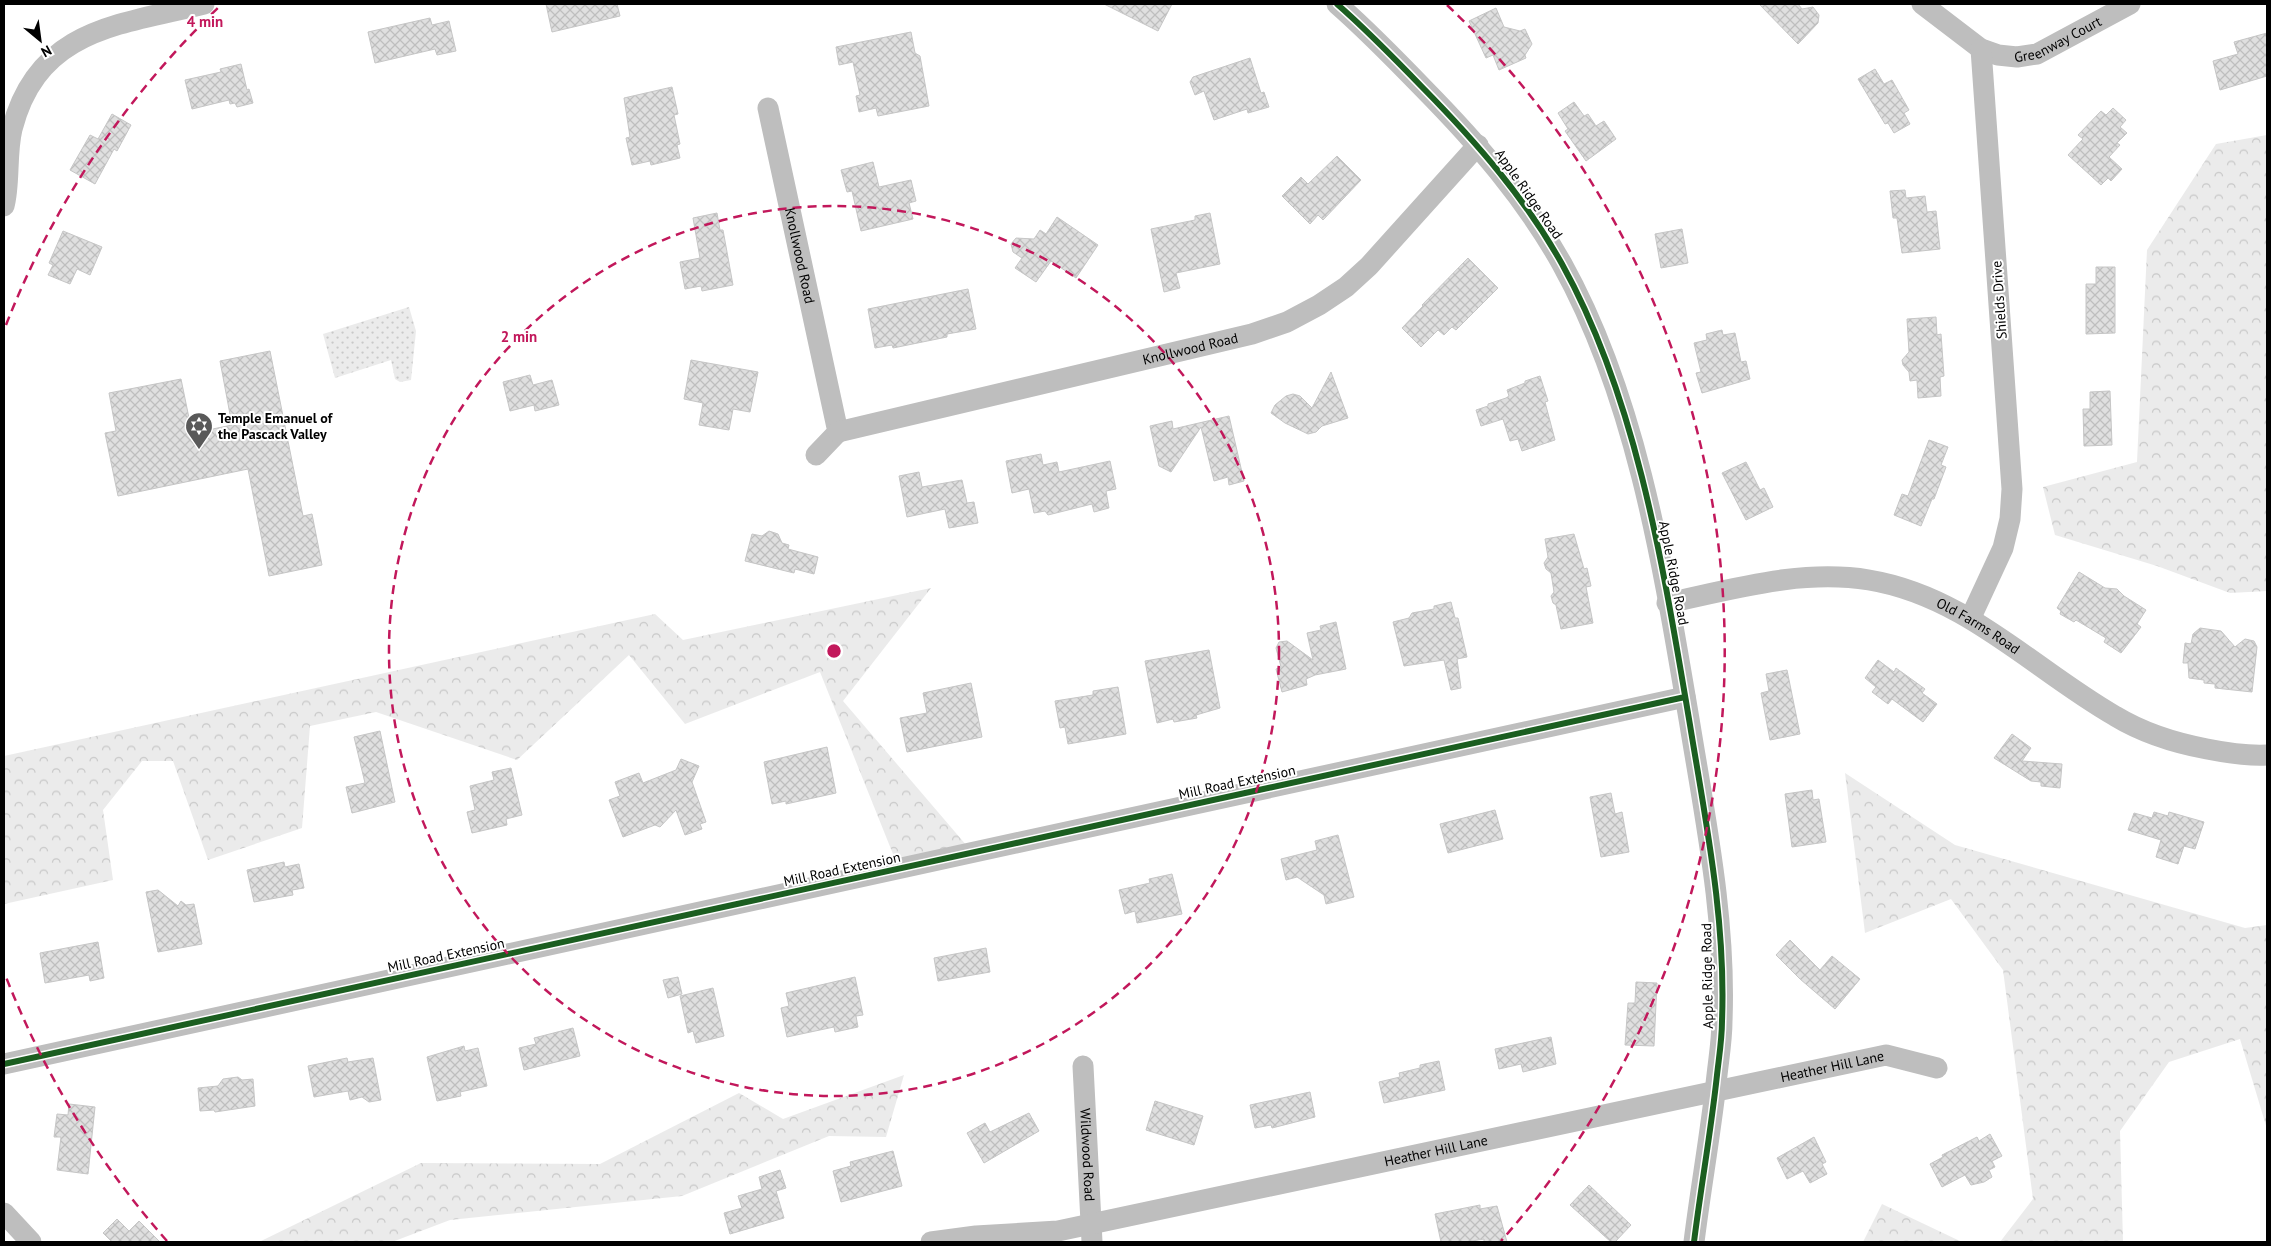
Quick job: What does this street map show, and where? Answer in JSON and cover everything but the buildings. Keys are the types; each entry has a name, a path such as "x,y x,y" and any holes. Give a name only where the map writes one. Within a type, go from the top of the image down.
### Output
{"street":[{"path":"4,206 6,166 16,117 30,86 55,56 74,42 99,29 204,4"},
{"name":"Apple Ridge Road","path":"1337,4 1365,29 1478,145 1514,190 1561,263 1584,306 1618,396 1644,489 1667,602 1685,697 1720,922 1722,1021 1715,1092 1694,1242"},
{"path":"1922,4 1981,49"},
{"name":"Greenway Court","path":"1981,49 1998,55 2017,57 2037,54 2130,4"},
{"name":"Shields Drive","path":"1970,618 2003,548 2010,519 2012,489 1981,49"},
{"name":"Knollwood Road","path":"768,108 838,432 1252,334 1287,322 1319,305 1346,287 1370,266 1478,145"},
{"path":"816,455 838,432"},
{"name":"Old Farms Road","path":"1667,602 1784,579 1835,576 1869,580 1903,588 1936,600 1970,618 2084,698 2116,718 2142,730 2187,745 2224,752 2267,755"},
{"name":"Mill Road Extension","path":"4,1064 1685,697"},
{"name":"Heather Hill Lane","path":"931,1242 976,1236 1058,1231 1091,1233 1886,1055 1937,1068"},
{"name":"Wildwood Road","path":"1083,1066 1091,1233"},
{"path":"4,1214 31,1242"}],"green space":[{"path":"2267,135 2267,591 2230,593 2157,566 2055,535 2043,487 2137,462 2147,250 2216,144"},
{"path":"409,307 416,331 411,380 400,382 395,379 391,360 335,378 323,334"},
{"path":"931,588 843,701 973,853 899,869 820,672 685,724 629,655 517,760 376,712 310,726 302,828 208,860 173,761 142,761 103,810 113,880 4,904 4,756 655,614 683,640"},
{"path":"1845,773 1955,845 2245,928 2267,925 2267,1129 2240,1039 2169,1062 2120,1131 2123,1242 2000,1242 2033,1199 2003,970 1951,899 1865,933"},
{"path":"904,1075 886,1137 829,1136 682,1196 450,1220 392,1242 259,1242 421,1163 600,1164 739,1093 783,1119"},
{"path":"1882,1204 1962,1242 1863,1242"}],"cycle path":[{"path":"1337,4 1382,46 1444,109 1499,172 1532,216 1562,264 1588,317 1610,372 1629,430 1645,489 1670,608 1714,872 1721,946 1721,1041 1694,1242"},
{"path":"4,1064 1685,697"}],"place":[{"name":"Temple Emanuel of the Pascack Valley","path":"199,450"}]}
